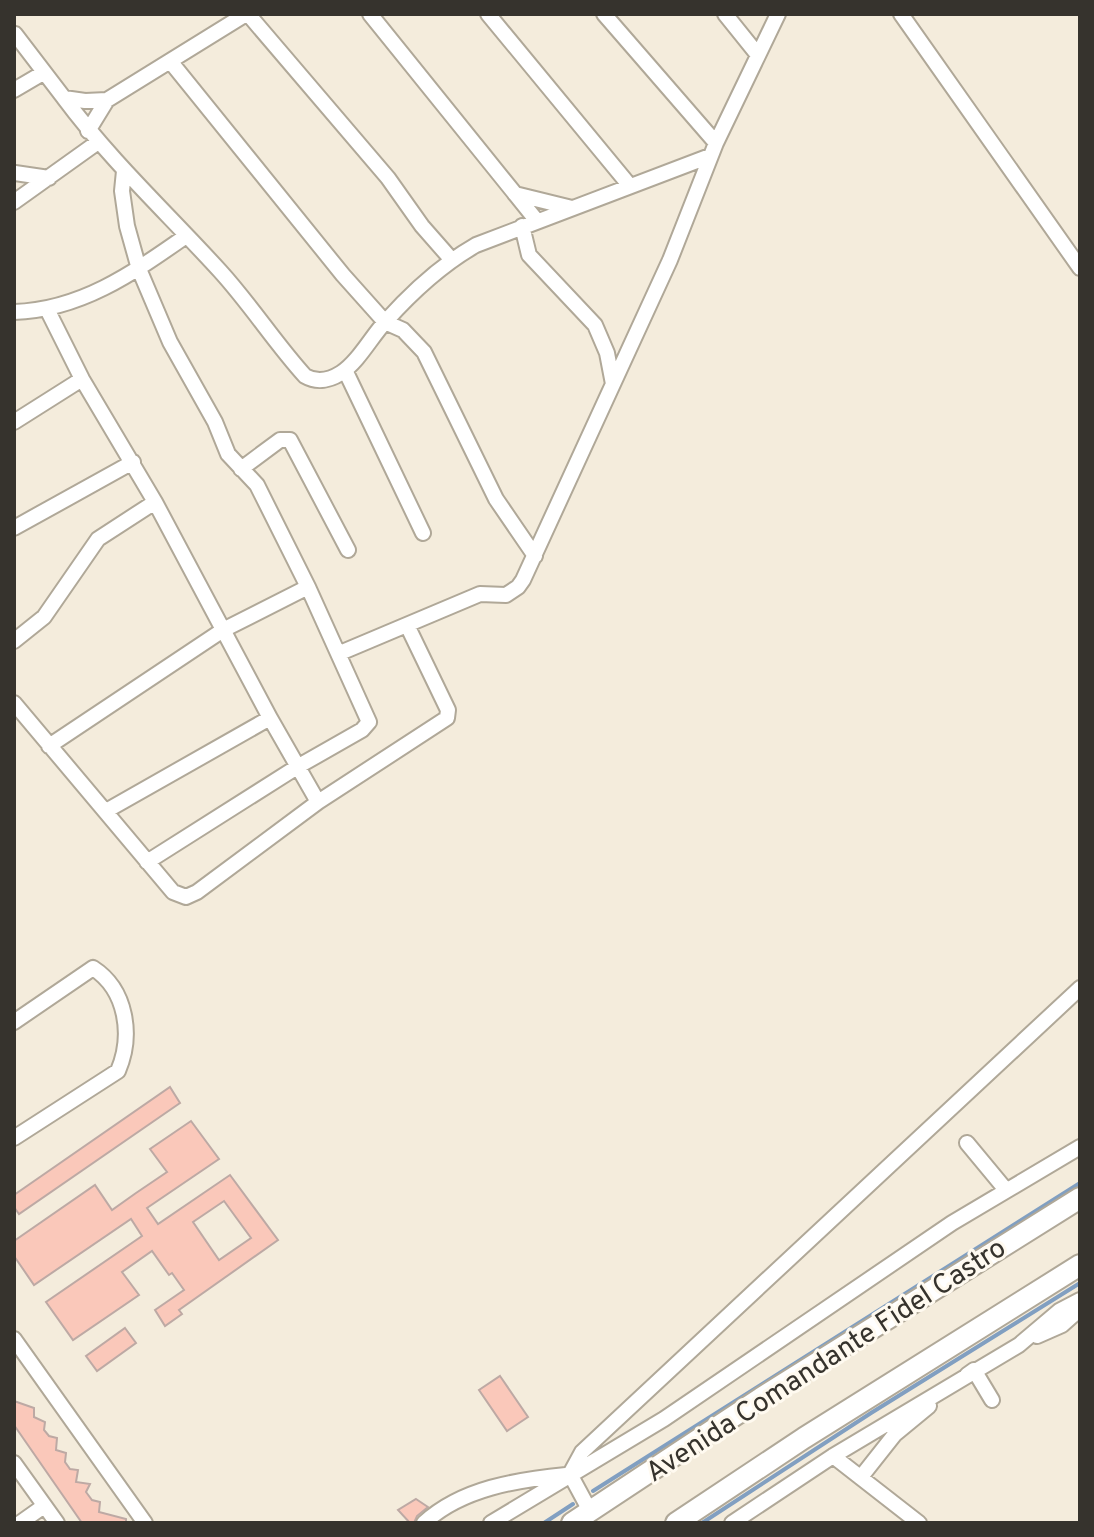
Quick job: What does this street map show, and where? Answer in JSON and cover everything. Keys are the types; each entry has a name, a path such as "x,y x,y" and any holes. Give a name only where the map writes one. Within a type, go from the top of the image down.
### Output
{"highway":[{"name":"Avenida Comandante Fidel Castro","path":"572,1523 761,1398 1080,1198"},
{"name":"Avenida Comandante Fidel Castro","path":"676,1523 804,1438 1080,1265"}],"street":[{"path":"64,98 107,100 247,14 388,178 422,226 451,259"},
{"path":"370,14 515,194 530,223 529,255 595,325 607,353 613,384"},
{"path":"488,14 630,186"},
{"path":"604,14 713,150"},
{"path":"725,14 758,55"},
{"path":"340,653 480,594 512,592 523,580 670,260 713,150 778,14"},
{"path":"901,14 1080,268"},
{"path":"15,34 93,136 251,306 305,376 321,380 345,370 385,322 451,259 476,245 630,186 713,150"},
{"path":"170,61 343,275 385,322 403,330 424,352 496,499 535,556"},
{"path":"14,90 43,73"},
{"path":"14,202 49,178 93,136 107,100"},
{"path":"124,171 124,212 139,269 170,342 215,422 228,454 257,485 340,653 369,722 356,734 297,767 147,862"},
{"path":"15,172 49,178"},
{"path":"15,172 30,192"},
{"path":"515,194 572,208"},
{"path":"14,312 47,309 85,298 139,269 186,236"},
{"path":"14,302 30,311"},
{"path":"47,309 82,379 133,462 318,802"},
{"path":"345,370 423,533"},
{"path":"14,422 82,379"},
{"path":"241,469 280,440 290,440 348,550"},
{"path":"14,528 133,462"},
{"path":"14,641 51,609 98,539 155,502"},
{"path":"49,746 223,630 308,587"},
{"path":"14,703 173,892 179,896 192,896 318,802 447,718 448,710 407,625"},
{"path":"106,811 270,718"},
{"path":"14,1022 93,968 105,976 121,1002 126,1045 118,1071 14,1138"},
{"path":"570,1474 582,1452 1080,988"},
{"path":"967,1143 1006,1190"},
{"path":"491,1523 664,1419 851,1289 1006,1190 1080,1147"},
{"path":"1019,1345 1059,1311 1080,1300"},
{"path":"732,1523 833,1456 974,1370 1062,1325 1080,1309"},
{"path":"14,1339 145,1523"},
{"path":"974,1370 992,1400"},
{"path":"861,1477 895,1434 974,1370"},
{"path":"833,1456 919,1523"},
{"path":"14,1463 57,1523"},
{"path":"570,1474 590,1511"},
{"path":"424,1523 479,1491 524,1479 570,1474"},
{"path":"20,1523 44,1506"}],"building":[{"path":"170,1087 180,1103 19,1214 14,1207 14,1195"},
{"path":"191,1121 219,1159 147,1208 158,1224 230,1175 278,1240 179,1310 182,1314 165,1326 155,1310 184,1290 152,1251 122,1272 139,1295 73,1340 46,1302 142,1236 131,1219 34,1285 14,1256 14,1241 95,1185 112,1210 167,1172 150,1149","holes":["224,1201 251,1238 219,1260 193,1222"]},
{"path":"125,1328 136,1343 97,1371 86,1356"},
{"path":"500,1376 528,1417 507,1431 479,1390"},
{"path":"14,1401 34,1408 34,1417 45,1422 44,1430 49,1436 57,1438 56,1450 66,1453 65,1462 70,1469 78,1470 76,1482 90,1484 86,1492 92,1500 100,1502 99,1512 126,1519 126,1523 82,1523 14,1425"},
{"path":"416,1499 428,1507 414,1523 410,1523 398,1510"}],"waterway":[{"path":"593,1491 1080,1183"},
{"path":"702,1523 1080,1283"},
{"path":"544,1523 573,1504"}]}
